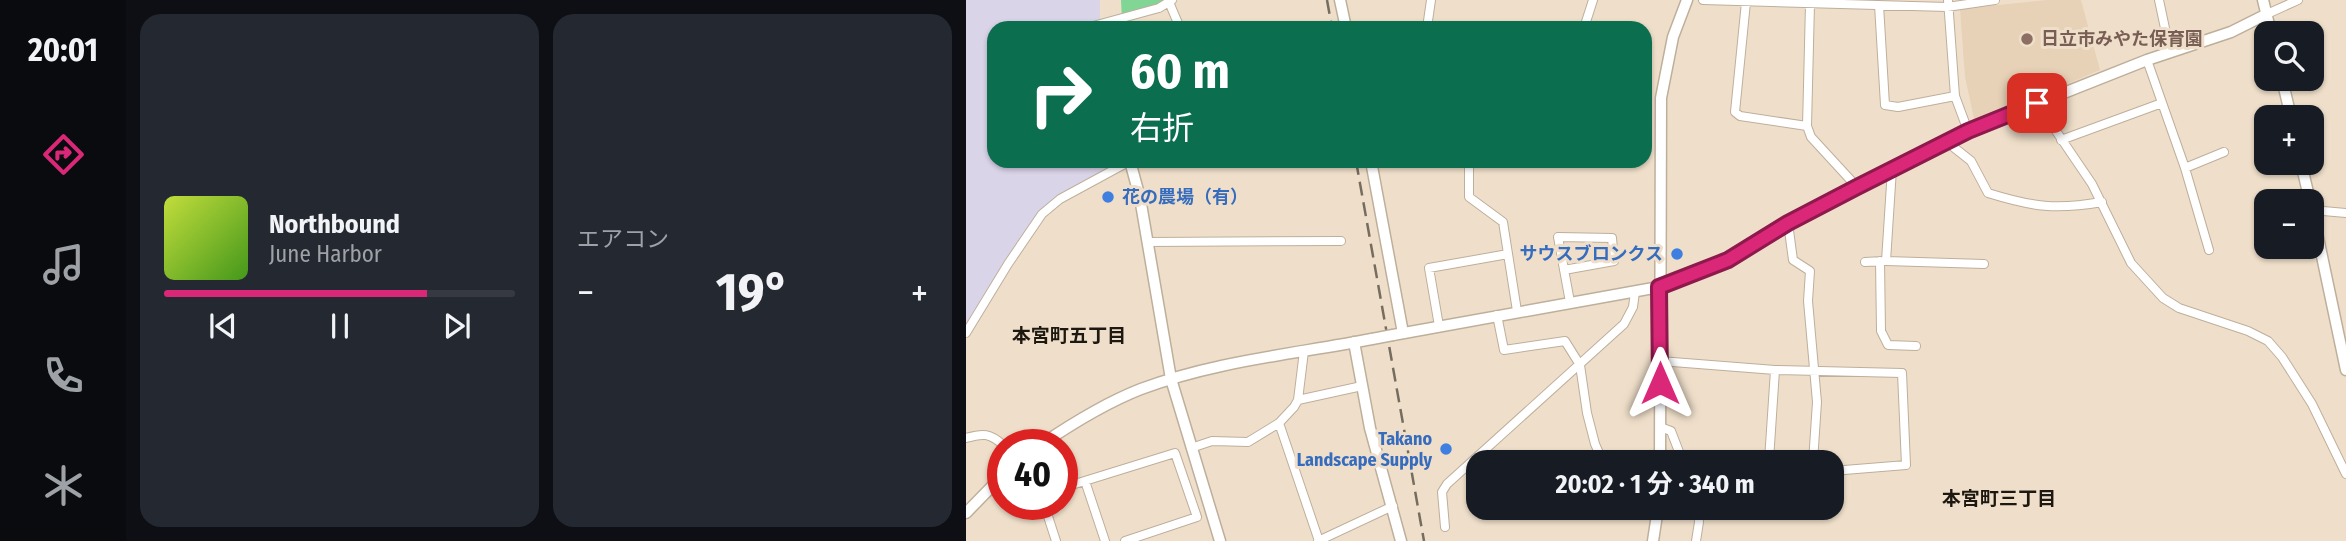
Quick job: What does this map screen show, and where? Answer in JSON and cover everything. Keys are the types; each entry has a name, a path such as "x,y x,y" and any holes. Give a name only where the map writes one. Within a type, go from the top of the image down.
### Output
{"street":[{"path":"1340,0 1344,21"},
{"path":"1428,21 1431,0"},
{"path":"1586,21 1593,0"},
{"path":"1660,450 1661,97 1673,37 1687,0"},
{"path":"1703,0 1810,4 1868,2 1879,5 1995,0"},
{"path":"2159,0 2170,52"},
{"path":"2263,0 2269,21"},
{"path":"1067,429 1106,405 1171,379 1221,366 1659,287 1728,260 1788,223 1968,131 2147,60 2231,32 2298,0"},
{"path":"1116,21 1159,8 1171,1 1178,21"},
{"path":"1746,2 1735,112 1740,116 1807,126"},
{"path":"1947,3 1955,96 1968,131"},
{"path":"1810,4 1807,126 1811,137 1857,187"},
{"path":"1879,5 1885,105 1898,107 1955,96"},
{"path":"2147,60 2185,168 2209,250"},
{"path":"2037,103 2102,202 2132,263 2163,298 2179,308 2248,331 2268,341 2312,404 2346,474"},
{"path":"2061,140 2162,103"},
{"path":"1947,142 1971,161 1988,193 2027,205 2066,208 2102,202"},
{"path":"2185,168 2224,152"},
{"path":"966,333 1042,214 1060,199 1117,168"},
{"path":"1132,168 1140,198 1171,379 1220,541"},
{"path":"1372,168 1398,334"},
{"path":"1469,168 1469,197 1503,222 1517,312"},
{"path":"1892,169 1883,261 1881,331 1888,345 1916,346"},
{"path":"2324,210 2346,213"},
{"path":"1788,223 1793,260 1810,271 1808,301 1817,401 1814,450"},
{"path":"1564,271 1614,261 1612,238 1558,237 1564,271 1570,302"},
{"path":"1147,242 1341,241"},
{"path":"1439,326 1429,268 1508,254"},
{"path":"2323,259 2346,370"},
{"path":"1865,262 1984,264"},
{"path":"1445,527 1442,492 1447,484 1580,365 1630,316 1635,292"},
{"path":"1497,315 1504,350 1565,341 1580,365 1587,413 1598,450"},
{"path":"1354,342 1377,453 1401,541"},
{"path":"1191,448 1212,441 1248,442 1279,423 1298,400 1304,351"},
{"path":"1660,361 1775,370 1902,373 1906,465 1844,470"},
{"path":"1771,450 1775,370"},
{"path":"1298,400 1362,386"},
{"path":"1279,423 1318,541 1393,506"},
{"path":"1660,427 1671,430 1678,450"},
{"path":"966,438 987,434"},
{"path":"1078,483 1175,453 1197,517 1125,541"},
{"path":"1085,481 1105,541"},
{"path":"966,513 987,491"},
{"path":"1049,520 1056,541"},
{"path":"1653,541 1656,520"},
{"path":"1696,541 1699,520"}],"shaded area":[{"path":"966,0 1100,0 1100,21 987,21 987,168 1112,168 1042,214 966,333"},
{"name":"日立市みやた保育園","path":"2047,0 2081,0 2100,70 1975,123 1965,77 1960,9"}],"green space":[{"path":"1121,0 1168,0 1122,20"}],"railway":[{"path":"1327,0 1331,21"},
{"path":"1357,168 1424,541"}],"place":[{"name":"日立市みやた保育園","path":"2027,39"},
{"name":"花の農場（有）","path":"1108,197"},
{"name":"サウスブロンクス","path":"1677,254"},
{"name":"Takano Landscape Supply","path":"1446,449"}],"district":[{"name":"本宮町五丁目","path":"1069,335"},
{"name":"本宮町三丁目","path":"1999,498"}],"route":[{"path":"1660,383 1659,287 1728,260 1813,209 1968,131 2037,103"}]}
